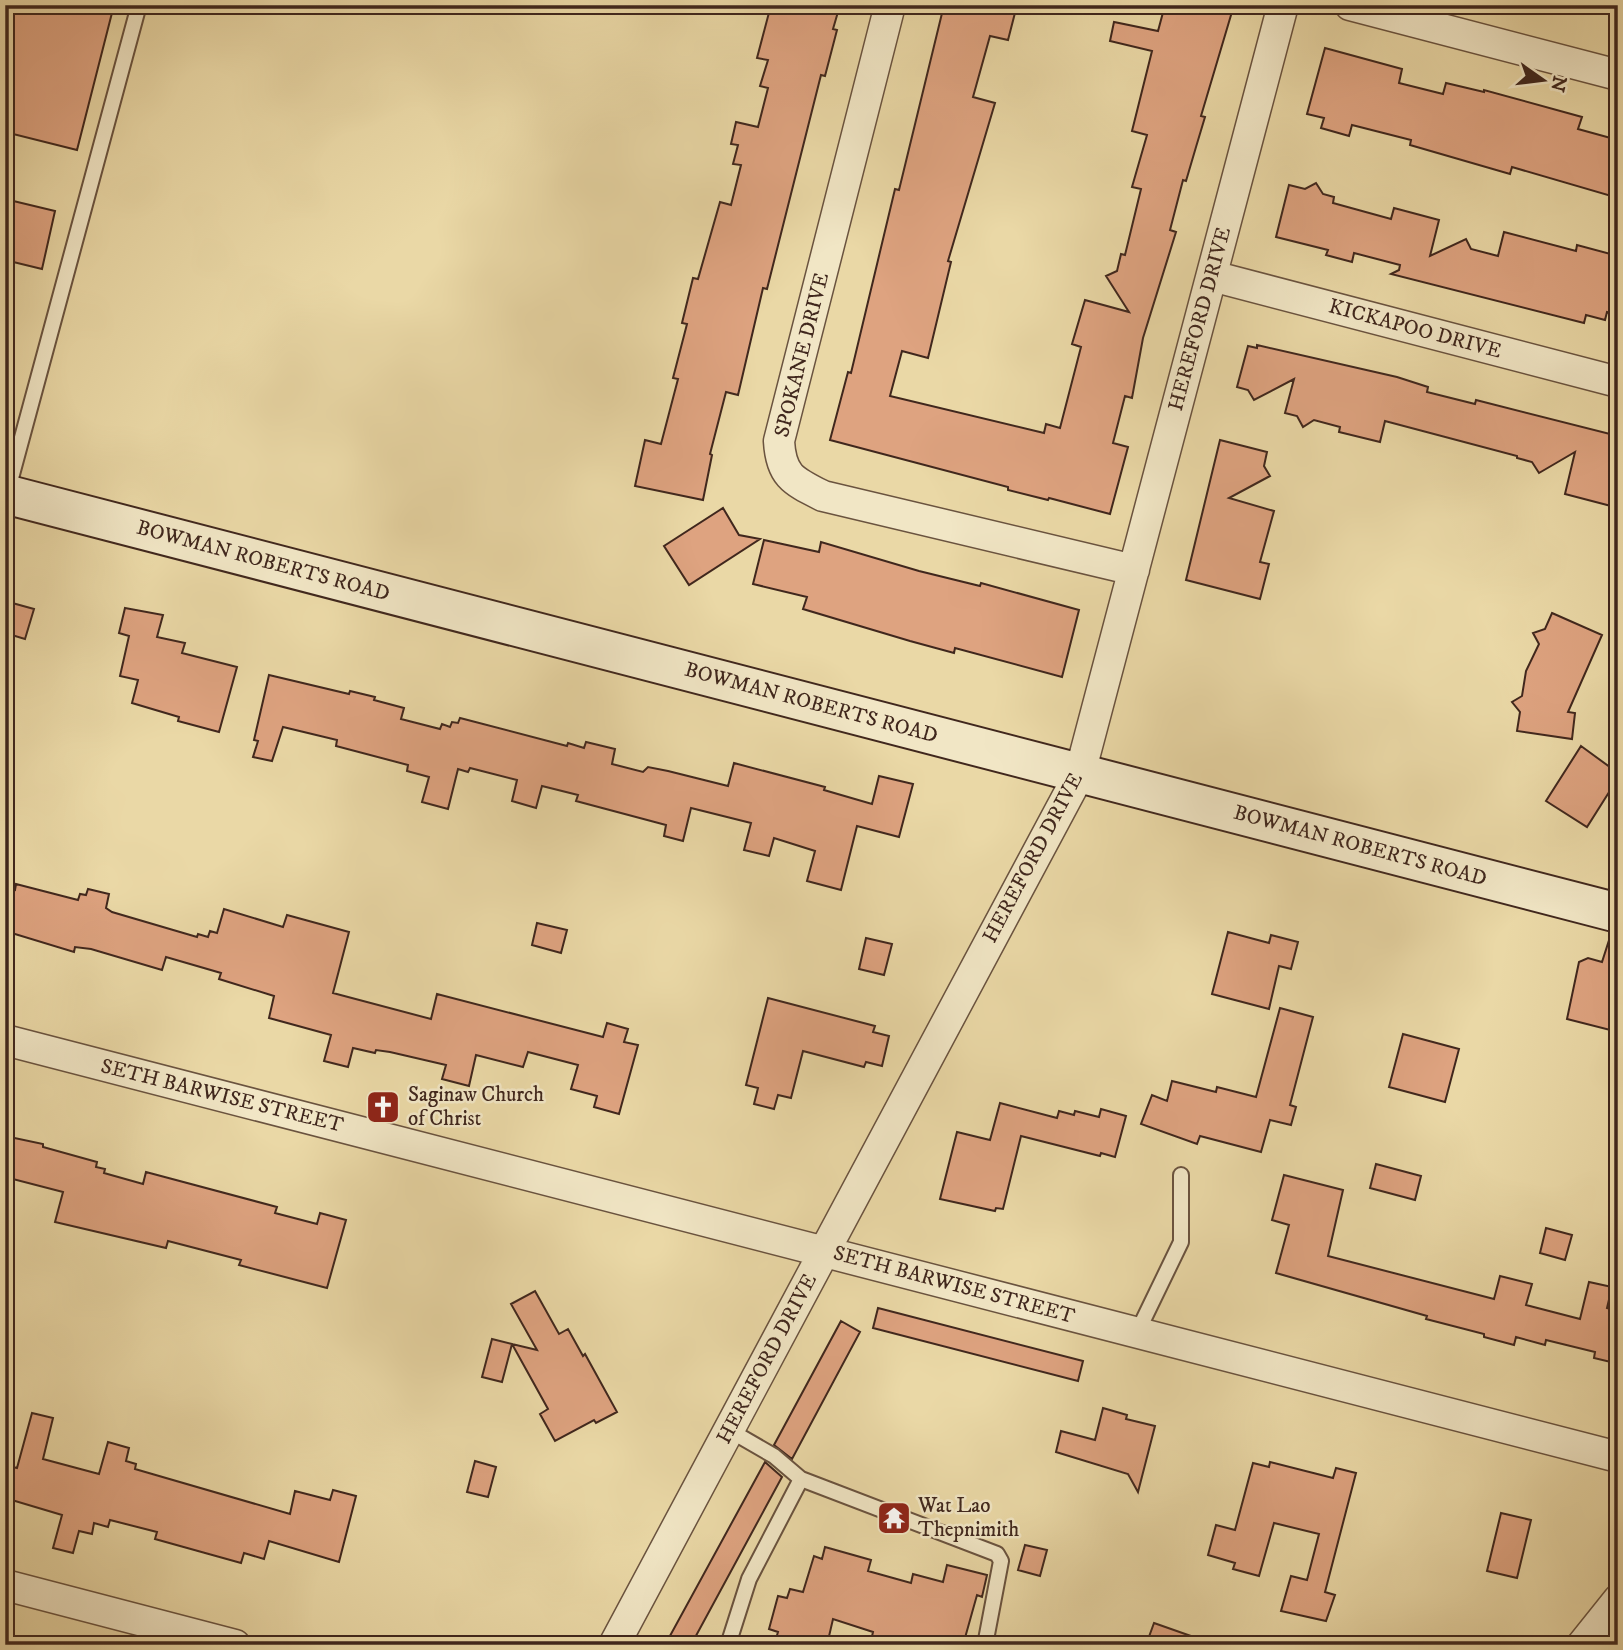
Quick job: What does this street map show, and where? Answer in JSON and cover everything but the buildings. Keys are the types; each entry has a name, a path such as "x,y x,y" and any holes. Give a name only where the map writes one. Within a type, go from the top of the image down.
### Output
{"street":[{"name":"SPOKANE DRIVE","path":"890,5 779,440 780,464 794,482 823,496 1134,570"},
{"name":"HEREFORD DRIVE","path":"614,1645 1080,773 1283,5"},
{"path":"1350,5 1618,75"},
{"name":"KICKAPOO DRIVE","path":"1212,276 1618,382"},
{"name":"BOWMAN ROBERTS ROAD","path":"6,494 1618,913"},
{"name":"SETH BARWISE STREET","path":"5,1040 1618,1457"},
{"path":"5,1585 235,1645"},
{"path":"1582,1645 1618,1600"}],"lane":[{"path":"6,494 139,5"},
{"path":"1137,1333 1181,1241 1181,1175"},
{"path":"729,1430 774,1456 801,1479 998,1555 1001,1561 985,1645"},
{"path":"728,1645 749,1579 801,1479"}],"place":[{"name":"Saginaw Church of Christ","path":"383,1107"},
{"name":"Wat Lao Thepnimith","path":"894,1518"}]}
